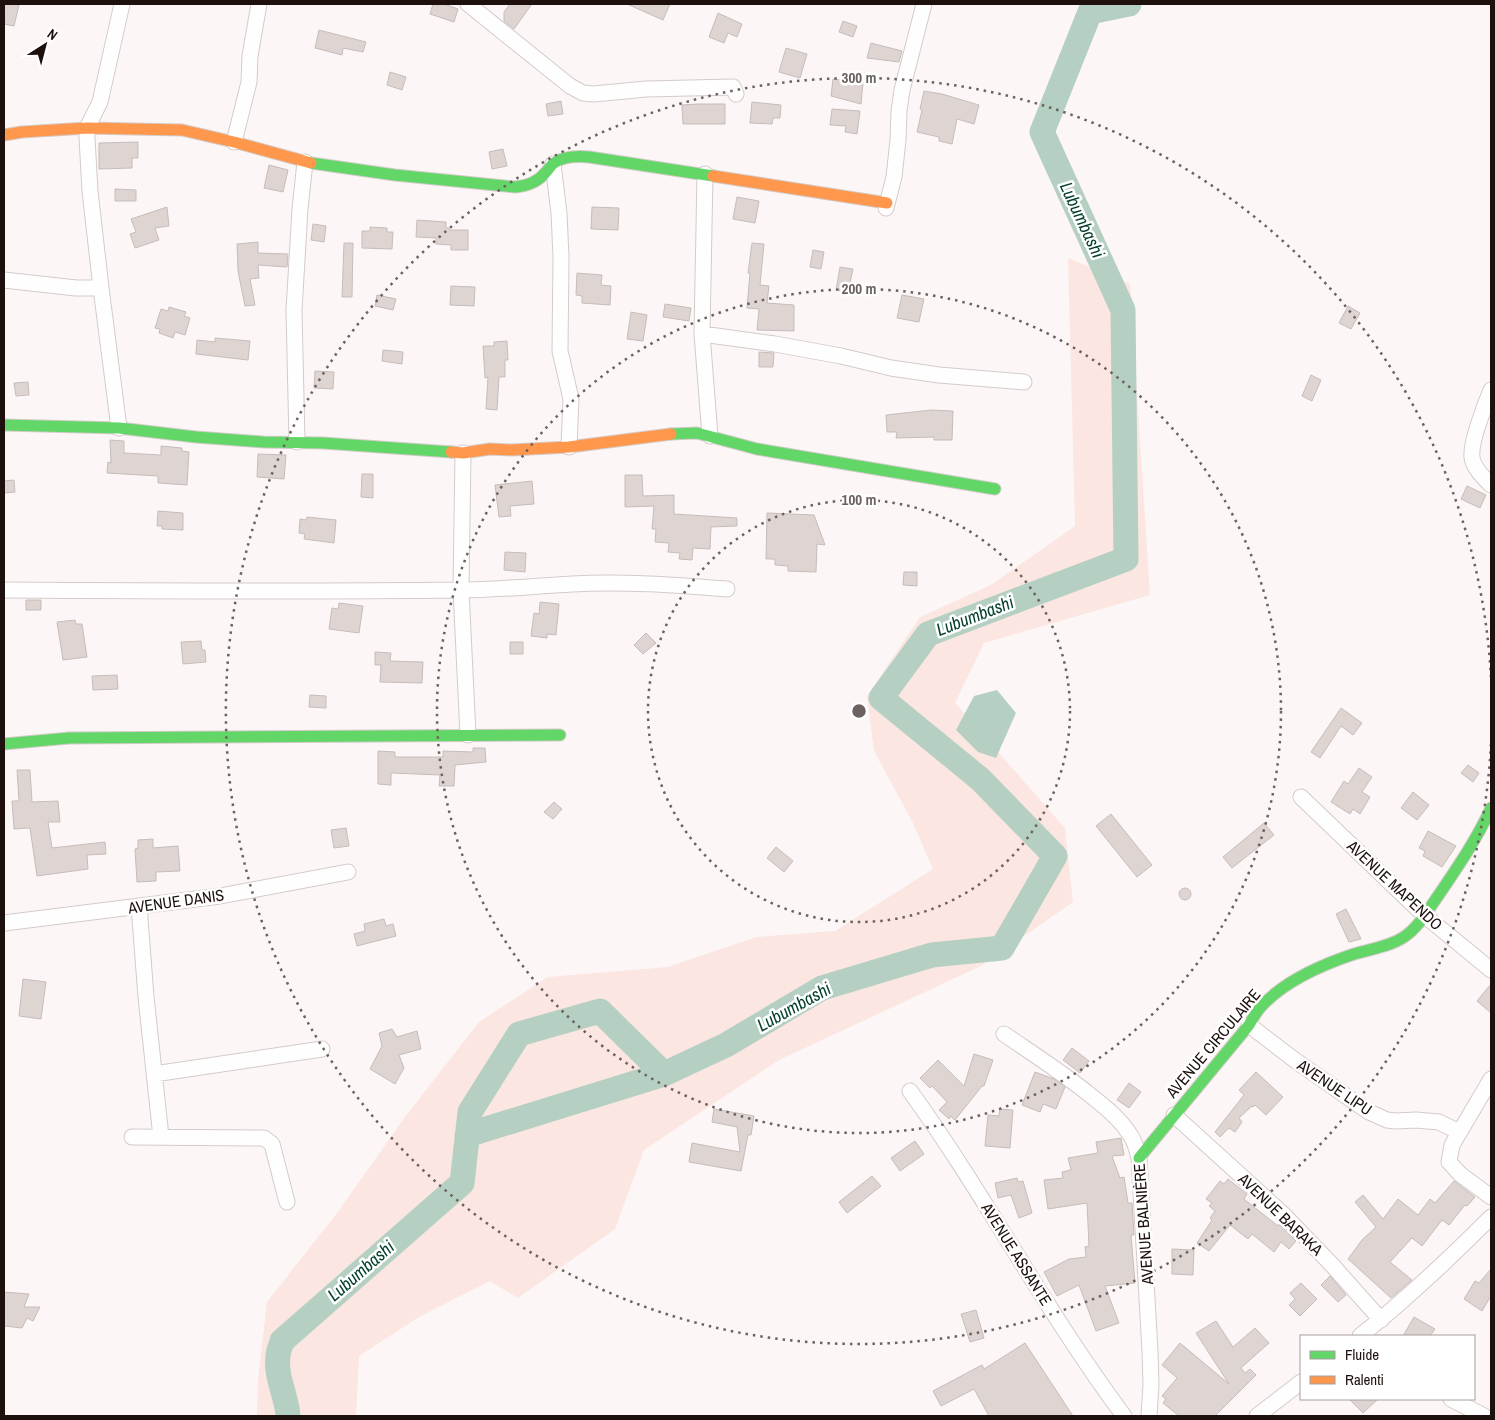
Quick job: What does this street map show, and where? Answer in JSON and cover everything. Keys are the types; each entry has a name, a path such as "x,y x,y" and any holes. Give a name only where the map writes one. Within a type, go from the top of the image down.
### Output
{"street":[{"path":"119,428 90,191 87,128 100,102 122,4"},
{"path":"234,142 249,82 250,56 259,4"},
{"path":"468,4 570,86 583,93 594,94 646,88 733,87 736,94"},
{"path":"4,135 87,128 182,130 234,142 304,162 395,175 514,187 533,184 553,164 572,157 589,156 886,205 894,177 902,90 924,4"},
{"path":"297,442 294,310 304,162"},
{"path":"553,164 559,213 560,351 571,399 569,447"},
{"path":"705,174 702,334 710,436"},
{"path":"4,280 76,288 101,288"},
{"path":"702,334 775,344 841,356 891,368 939,375 1024,382"},
{"path":"1491,390 1475,435 1472,457 1477,470 1491,486"},
{"path":"4,425 119,428 196,437 263,442 297,442 463,453 569,447 676,433 696,433 757,449 995,489"},
{"path":"463,453 461,590 468,735"},
{"path":"4,590 461,590 572,584 635,583 727,589"},
{"path":"4,744 70,738 560,734"},
{"name":"AVENUE MAPENDO","path":"1301,797 1424,915 1491,970"},
{"name":"AVENUE CIRCULAIRE","path":"1139,1158 1249,1025 1259,1009 1274,994 1326,965 1391,943 1405,936 1424,915 1478,836 1491,808"},
{"name":"AVENUE DANIS","path":"4,923 220,896 348,872"},
{"path":"139,906 146,997 161,1137"},
{"name":"AVENUE LIPU","path":"1249,1025 1296,1061 1378,1117 1396,1121 1439,1122 1459,1132"},
{"name":"AVENUE BALNIÈRE","path":"1004,1034 1080,1086 1116,1117 1136,1144 1139,1158 1150,1351 1151,1385 1149,1416"},
{"path":"154,1074 322,1048"},
{"path":"1491,1079 1452,1145 1449,1162 1460,1174 1491,1197"},
{"name":"AVENUE ASSANTE","path":"910,1091 974,1187 1048,1305 1124,1416"},
{"name":"AVENUE BARAKA","path":"1174,1115 1282,1213 1381,1320"},
{"path":"132,1137 264,1138 272,1144 287,1202"},
{"path":"1361,1335 1381,1320 1445,1262 1491,1217"},
{"path":"1257,1416 1300,1383"},
{"path":"1453,1400 1484,1416"}],"shaded area":[{"path":"1068,258 1130,284 1150,595 984,643 955,703 1065,828 1073,902 981,966 779,1060 644,1150 615,1229 518,1298 490,1281 419,1317 359,1356 356,1416 257,1416 258,1380 267,1302 337,1213 405,1117 479,1022 548,977 668,967 756,937 835,931 933,869 912,821 874,751 867,696 920,617 991,585 1075,526"},
{"path":"997,690 1016,713 996,758 978,752 956,730 974,696"}],"building":[{"path":"4,4 19,5 14,26 4,24"},
{"path":"433,4 444,4 458,9 454,22 430,14"},
{"path":"510,4 532,4 514,29 504,21 504,12"},
{"path":"627,4 670,4 663,20"},
{"path":"718,13 742,24 737,37 728,33 724,43 709,37"},
{"path":"843,21 857,26 853,37 839,32"},
{"path":"319,30 366,42 363,52 343,48 342,55 315,48"},
{"path":"871,43 902,51 899,62 867,58"},
{"path":"786,48 807,54 800,78 779,72"},
{"path":"390,72 406,77 402,90 387,85"},
{"path":"833,79 863,83 861,104 831,96"},
{"path":"924,91 942,94 979,105 974,124 957,119 952,144 939,141 939,137 917,132"},
{"path":"561,101 563,114 548,116 546,104"},
{"path":"752,102 781,105 780,118 773,118 772,124 750,123"},
{"path":"725,104 725,124 683,124 682,105"},
{"path":"832,109 860,111 857,134 845,132 846,126 830,125"},
{"path":"138,142 138,158 132,158 132,168 99,169 99,143"},
{"path":"503,149 507,166 492,169 489,152"},
{"path":"269,165 288,170 283,192 264,188"},
{"path":"115,189 136,190 136,201 115,201"},
{"path":"737,197 759,201 755,223 733,219"},
{"path":"167,207 169,226 155,228 159,240 135,248 130,234 136,232 131,219"},
{"path":"592,207 619,208 618,230 591,229"},
{"path":"417,220 446,222 446,228 449,228 449,230 468,230 468,250 451,250 451,245 436,244 436,238 416,237"},
{"path":"313,224 326,226 324,242 311,240"},
{"path":"370,227 387,228 387,232 393,232 392,249 362,248 362,231 370,231"},
{"path":"258,242 258,253 288,254 287,267 258,265 259,278 250,279 255,305 245,306 238,271 237,244"},
{"path":"344,243 353,243 352,297 342,297"},
{"path":"752,243 764,244 760,285 769,286 767,303 794,305 794,331 757,330 759,309 747,308 750,273 748,273"},
{"path":"813,250 824,252 821,269 810,267"},
{"path":"840,267 853,269 848,292 836,290"},
{"path":"577,273 602,275 601,285 611,286 610,305 582,303 582,296 576,295"},
{"path":"451,286 475,287 474,306 450,305"},
{"path":"377,295 396,299 393,310 375,306"},
{"path":"902,295 924,299 919,322 897,318"},
{"path":"665,304 691,308 689,321 663,317"},
{"path":"1348,306 1360,313 1351,329 1339,323"},
{"path":"169,307 186,312 184,316 190,318 185,335 175,332 173,338 159,333 160,329 155,328 161,309 168,311"},
{"path":"631,312 647,315 643,341 627,339"},
{"path":"215,338 250,341 248,360 196,354 197,340 215,342"},
{"path":"507,341 508,360 505,360 505,377 499,377 497,410 486,409 488,377 485,378 483,346 494,346 494,342"},
{"path":"383,350 403,352 402,364 382,361"},
{"path":"759,352 774,353 773,367 759,367"},
{"path":"315,371 334,372 333,389 314,388"},
{"path":"1311,375 1321,380 1312,401 1302,396"},
{"path":"28,382 29,395 16,396 14,383"},
{"path":"931,410 953,411 952,440 934,440 934,437 896,438 897,432 887,432 886,415"},
{"path":"110,440 124,441 124,453 161,455 161,446 182,448 182,451 189,452 187,485 158,483 158,476 107,473 108,462 111,463"},
{"path":"258,454 286,455 284,479 257,477"},
{"path":"362,474 373,474 373,498 361,497"},
{"path":"625,475 642,475 643,496 674,495 674,514 737,518 737,526 711,527 710,549 693,548 692,560 679,559 680,553 668,552 669,543 655,542 656,529 652,529 654,506 625,507"},
{"path":"14,480 15,492 4,493 4,481"},
{"path":"532,481 534,504 510,506 511,516 499,517 495,485"},
{"path":"1467,486 1486,495 1480,508 1461,499"},
{"path":"158,511 183,513 183,530 162,529 162,526 157,526"},
{"path":"767,513 814,515 825,545 817,544 816,572 788,571 788,566 775,565 775,559 766,559"},
{"path":"307,517 336,520 334,543 304,539 305,534 299,533 300,519 306,520"},
{"path":"505,552 526,553 525,572 504,570"},
{"path":"904,572 917,572 917,586 903,585"},
{"path":"26,600 41,600 41,610 26,610"},
{"path":"540,602 559,604 556,635 547,634 547,638 531,636 534,613 539,614"},
{"path":"339,603 363,606 359,633 329,629 332,608 338,609"},
{"path":"75,620 76,624 82,624 87,657 63,660 57,622"},
{"path":"646,633 656,643 643,654 634,645"},
{"path":"201,641 202,650 205,650 206,662 183,664 181,642"},
{"path":"510,642 523,642 523,654 510,654"},
{"path":"375,652 391,653 390,661 423,662 422,683 380,682 381,665 375,665"},
{"path":"117,675 118,689 93,690 92,676"},
{"path":"310,695 326,696 326,708 309,707"},
{"path":"1341,708 1362,723 1353,735 1341,726 1320,758 1311,752"},
{"path":"473,748 485,748 486,762 455,765 454,786 439,786 440,775 391,773 391,785 378,784 378,751 395,752 395,757 443,757 443,751 473,752"},
{"path":"1468,765 1479,773 1473,782 1461,773"},
{"path":"1359,768 1372,777 1362,792 1370,797 1360,814 1353,809 1350,814 1331,802 1344,781 1348,784"},
{"path":"17,770 30,770 32,802 58,801 60,822 48,822 52,848 105,842 106,854 87,855 88,869 37,876 30,828 14,829 12,801 19,801"},
{"path":"1413,792 1429,805 1417,820 1401,808"},
{"path":"554,802 562,809 553,819 544,812"},
{"path":"1111,814 1152,865 1137,877 1096,826"},
{"path":"1264,823 1274,835 1232,868 1223,857"},
{"path":"346,828 349,846 334,848 331,830"},
{"path":"1428,831 1456,846 1442,867 1423,856 1425,851 1419,848"},
{"path":"153,839 153,848 178,846 180,871 156,872 156,881 137,882 135,849 138,848 138,840"},
{"path":"776,847 793,861 784,872 767,858"},
{"path":"1187,888 1190,889 1190,899 1183,900 1180,899 1179,892 1180,889"},
{"path":"1346,909 1361,939 1349,942 1336,914"},
{"path":"384,919 386,926 393,924 396,936 357,946 354,934 365,931 364,924"},
{"path":"23,979 46,982 41,1019 19,1016"},
{"path":"1491,984 1491,1013 1477,1001"},
{"path":"392,1029 397,1037 417,1031 421,1049 399,1055 404,1068 395,1084 370,1069 382,1046 379,1033"},
{"path":"1072,1048 1089,1061 1080,1073 1063,1060"},
{"path":"974,1054 993,1060 984,1086 982,1086 955,1120 950,1116 949,1119 939,1110 947,1102 932,1086 930,1088 920,1078 938,1060 964,1086"},
{"path":"1035,1072 1054,1079 1065,1087 1056,1109 1043,1104 1040,1112 1022,1105"},
{"path":"1256,1072 1283,1097 1266,1115 1255,1105 1252,1106 1239,1118 1242,1122 1235,1132 1229,1128 1220,1137 1215,1132 1244,1095 1239,1090"},
{"path":"1129,1083 1141,1092 1129,1108 1117,1100"},
{"path":"714,1109 754,1116 741,1171 689,1162 692,1143 740,1152 737,1127 712,1122"},
{"path":"1000,1109 1013,1110 1010,1148 985,1146 988,1115 999,1116"},
{"path":"1121,1138 1124,1155 1112,1156 1120,1178 1124,1177 1128,1203 1132,1203 1134,1235 1131,1235 1135,1283 1105,1286 1119,1323 1096,1331 1079,1285 1057,1296 1044,1272 1069,1259 1086,1257 1085,1247 1089,1246 1087,1203 1048,1209 1044,1180 1063,1178 1062,1172 1071,1170 1068,1158 1098,1153 1096,1142"},
{"path":"915,1141 924,1154 900,1171 891,1158"},
{"path":"872,1176 881,1186 847,1213 839,1202"},
{"path":"1017,1178 1018,1182 1023,1181 1032,1213 1019,1218 1011,1195 998,1198 995,1183"},
{"path":"1228,1179 1247,1194 1244,1199 1278,1226 1279,1224 1296,1241 1289,1249 1281,1242 1274,1252 1252,1234 1248,1239 1230,1225 1209,1251 1197,1243 1212,1220 1210,1218 1215,1211 1209,1206 1212,1203 1206,1199 1220,1181 1224,1184"},
{"path":"1454,1181 1475,1197 1467,1206 1465,1205 1449,1225 1442,1220 1422,1246 1412,1238 1390,1262 1412,1280 1391,1298 1348,1259 1362,1240 1376,1227 1355,1202 1363,1195 1383,1219 1398,1199 1418,1215 1430,1199 1435,1203"},
{"path":"1172,1249 1194,1250 1193,1275 1172,1274"},
{"path":"1491,1269 1491,1296 1482,1311 1464,1299 1475,1281 1479,1283"},
{"path":"1330,1276 1346,1295 1338,1302 1321,1285"},
{"path":"1301,1283 1317,1299 1300,1316 1289,1305 1295,1299 1290,1293"},
{"path":"4,1292 29,1294 24,1307 40,1307 33,1321 27,1318 22,1328 4,1326"},
{"path":"976,1310 984,1338 970,1342 961,1314"},
{"path":"1414,1317 1435,1329 1431,1335 1404,1335"},
{"path":"1216,1321 1233,1347 1255,1328 1269,1343 1241,1368 1245,1373 1250,1369 1256,1375 1215,1416 1179,1416 1163,1403 1166,1399 1162,1396 1177,1378 1162,1365 1180,1343 1229,1384 1196,1333"},
{"path":"1025,1343 1073,1416 989,1416 974,1389 941,1406 933,1391 982,1365 984,1369"},
{"path":"1350,1400 1377,1400 1363,1413"}],"waterway":[{"name":"Lubumbashi","path":"288,1416 278,1371 278,1352 282,1341 462,1183 470,1112 519,1034 600,1011 664,1074 726,1045 822,988 932,955 1002,948 1055,856 980,779 881,698 928,634 1126,559 1123,310 1042,132 1090,12 1129,4"},
{"name":"Lubumbashi","path":"467,1135 664,1074"}],"traffic: fast":[{"path":"311,163 395,175 515,187 524,186 536,181 553,164 566,158 575,157 589,157 713,176"},
{"path":"4,425 119,428 196,437 263,442 323,443 451,452"},
{"path":"671,434 697,433 757,449 995,489"},
{"path":"4,744 69,738 560,735"},
{"path":"1139,1158 1249,1025 1268,999 1290,983 1328,963 1392,943 1404,937 1414,928 1459,864 1491,808"}],"traffic: slow":[{"path":"4,135 87,128 182,130 311,163"},
{"path":"713,176 887,203"},
{"path":"451,452 463,453 490,449 511,450 569,447 671,434"}]}
